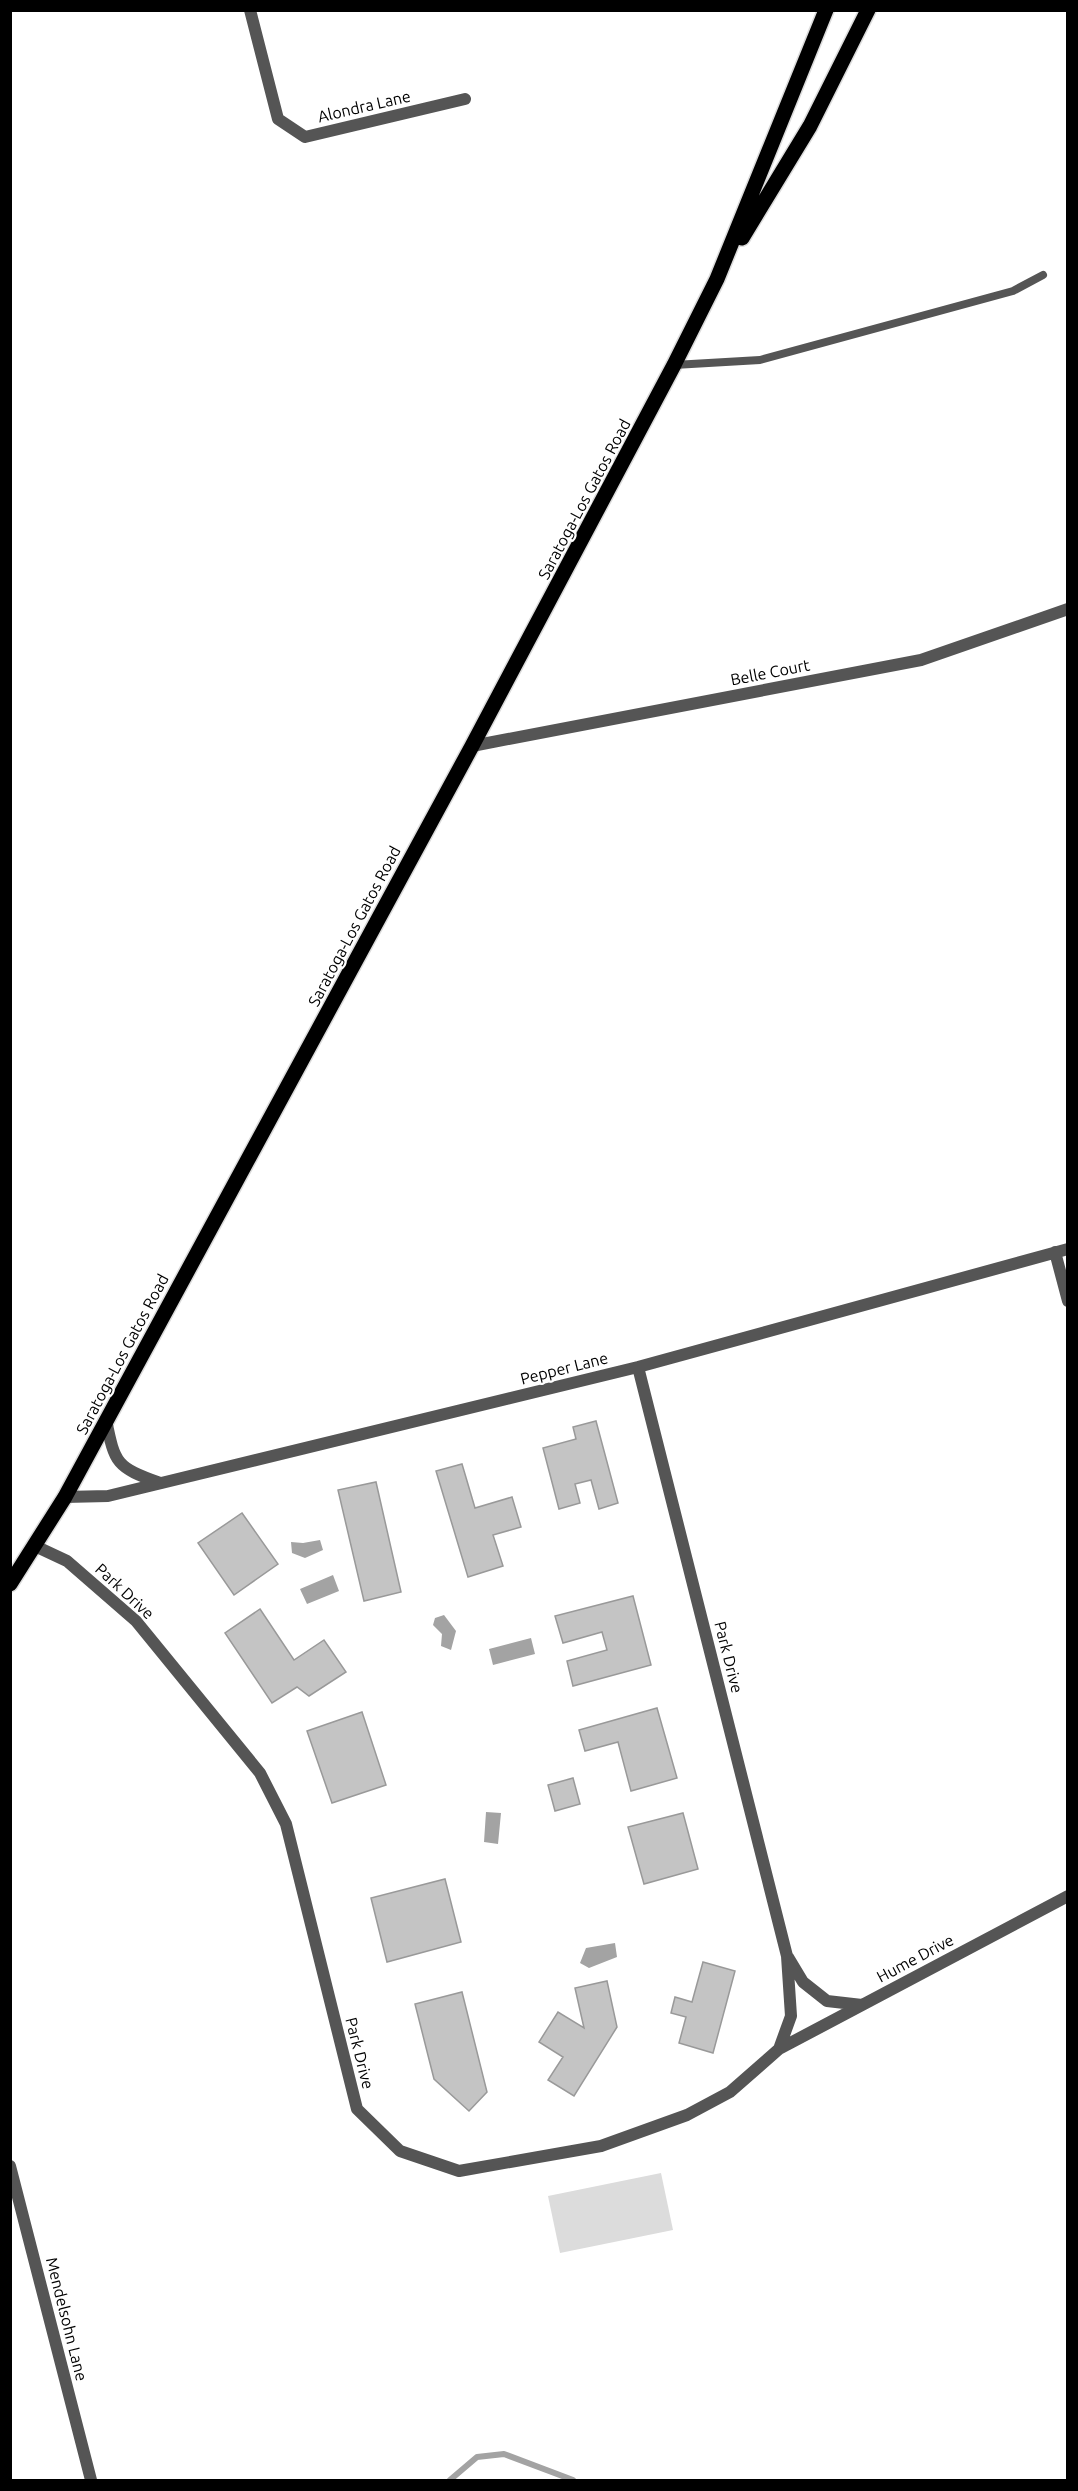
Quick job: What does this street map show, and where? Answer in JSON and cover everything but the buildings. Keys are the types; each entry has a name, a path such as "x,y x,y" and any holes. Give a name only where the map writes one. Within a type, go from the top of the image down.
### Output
{"main road":[{"name":"Saratoga-Los Gatos Road","path":"10,1584 65,1497 609,492 717,279 826,10"},
{"name":"Saratoga-Los Gatos Road","path":"717,279 810,126 868,10"}],"street":[{"name":"Alondra Lane","path":"250,10 278,119 305,137 465,99"},
{"name":"Belle Court","path":"472,746 921,660 1068,609"},
{"path":"1061,1250 1068,1301"},
{"name":"Pepper Lane","path":"65,1497 108,1496 638,1366 1061,1250"},
{"name":"Park Drive","path":"35,1546 67,1561 136,1621 260,1773 286,1824 357,2109 400,2151 459,2171 601,2146 687,2115 730,2092 778,2049 790,2016 788,1956 638,1366"},
{"path":"106,1420 114,1455 131,1473 161,1483"},
{"name":"Hume Drive","path":"778,2049 1068,1896"},
{"name":"Park Drive","path":"788,1956 803,1982 827,2001 862,2005"},
{"name":"Mendelsohn Lane","path":"10,2166 91,2481"}],"lane":[{"path":"674,365 760,360 1013,291 1043,275"}],"shaded area":[{"path":"320,1540 323,1550 305,1558 292,1553 291,1542 303,1543"},
{"path":"333,1575 339,1591 307,1604 300,1589"},
{"path":"444,1615 456,1631 451,1650 441,1646 442,1634 433,1625 435,1618"},
{"path":"531,1638 535,1654 493,1665 489,1649"},
{"path":"486,1812 501,1813 498,1844 484,1842"},
{"path":"615,1943 617,1957 589,1968 580,1963 586,1948"},
{"path":"661,2173 673,2230 560,2253 548,2196"}],"waterway":[{"path":"450,2480 477,2457 504,2454 573,2480"}]}
